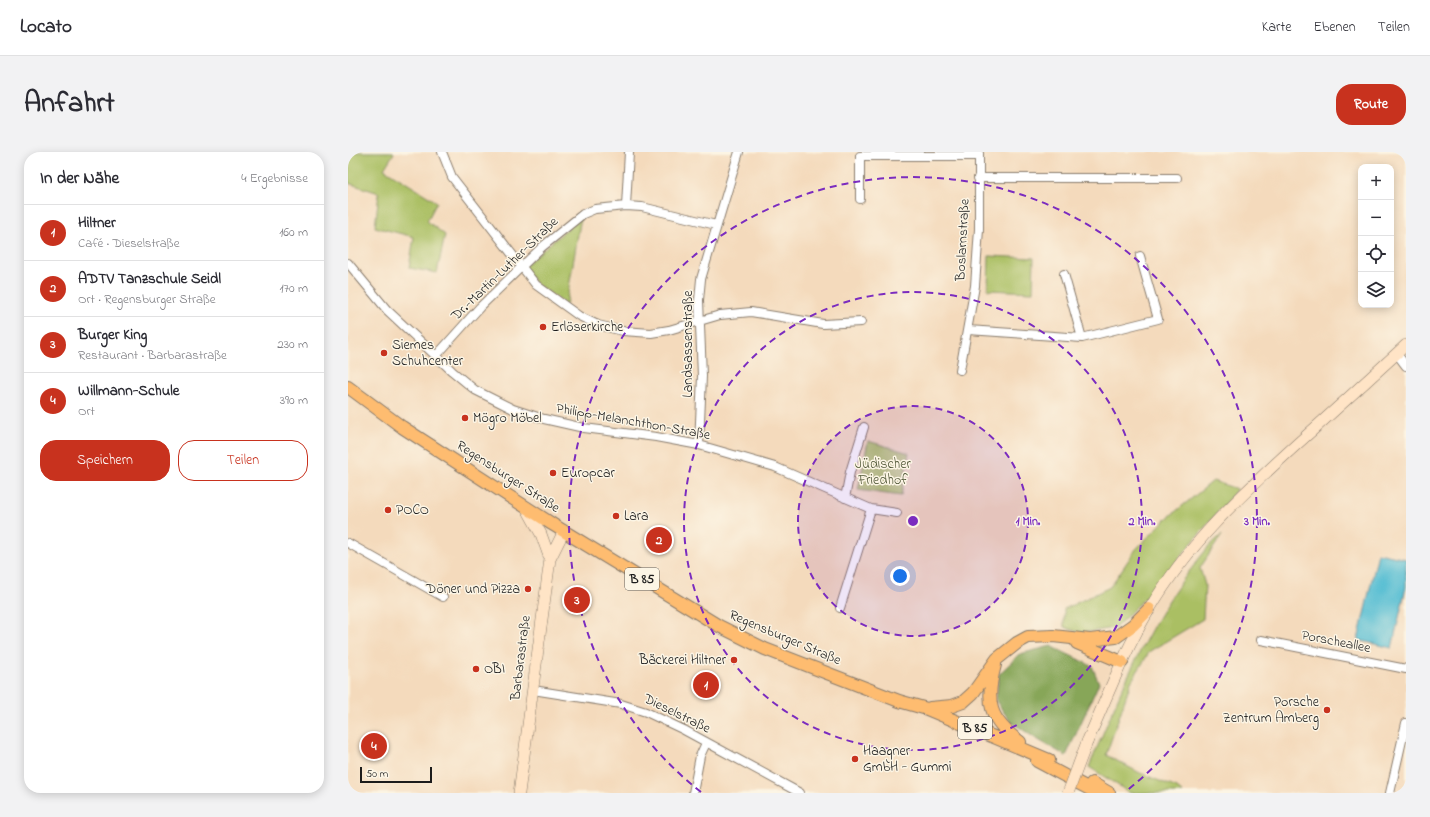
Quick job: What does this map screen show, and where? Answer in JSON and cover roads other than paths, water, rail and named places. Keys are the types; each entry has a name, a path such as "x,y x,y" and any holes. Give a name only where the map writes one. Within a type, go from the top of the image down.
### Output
{"main road":[{"path":"1068,793 1087,742 1122,662 1149,609 1187,556 1222,515 1261,477 1406,345"},
{"name":"Regensburger Straße","path":"348,387 402,428 564,531 719,626 765,649 899,701 927,709 1050,760"},
{"path":"525,506 541,534 550,559"},
{"name":"Barbarastraße","path":"519,793 550,559 564,531"},
{"path":"927,709 952,706 963,702 973,693 997,658 1017,643 1028,637 1053,636 1068,639 1104,640 1116,637 1133,625 1149,609"},
{"path":"1068,639 1122,662"},
{"path":"997,658 989,692 993,714 1001,726 1012,736 1050,760"},
{"name":"B 85","path":"899,701 1031,758 1097,793"},
{"name":"B 85","path":"1050,760 1109,793"}],"street":[{"path":"442,152 452,176 521,268 536,285 579,316 598,325 623,331 651,333 670,330 720,315 751,312 823,324 861,322"},
{"path":"626,206 629,152"},
{"name":"Landsassenstraße","path":"699,445 702,376 700,321 701,279 739,152"},
{"path":"860,199 860,156 979,154"},
{"name":"Boslarnstraße","path":"960,370 975,286 978,229 979,154"},
{"path":"978,178 1177,178"},
{"name":"Dr.-Martin-Luther-Straße","path":"436,356 480,307 542,247 583,214 595,209 626,206 642,207 716,225"},
{"path":"968,330 1082,338 1158,319 1140,256"},
{"name":"Philipp-Melanchthon-Straße","path":"348,263 387,310 436,356 476,390 519,411 544,419 584,428 656,437 699,445 775,467 871,509 897,513"},
{"path":"1064,274 1082,338"},
{"path":"1396,354 1406,366"},
{"path":"845,498 850,472 864,426"},
{"path":"840,608 871,509"},
{"path":"348,543 442,597"},
{"name":"Porscheallee","path":"1261,640 1406,668"},
{"name":"Dieselstraße","path":"532,690 621,704 646,712 684,730 800,793"},
{"path":"1390,793 1406,723"},
{"path":"693,793 700,756 706,742"}],"water":[{"path":"1378,553 1406,559 1406,587 1392,648 1358,640"}],"place":[{"name":"Erlöserkirche","path":"543,327"},
{"name":"Siemes Schuhcenter","path":"384,353"},
{"name":"Mögro Möbel","path":"465,418"},
{"name":"Europcar","path":"553,473"},
{"name":"POCO","path":"388,510"},
{"name":"Lara","path":"616,516"},
{"name":"ADTV Tanzschule Seidl","path":"659,540"},
{"name":"Döner und Pizza","path":"528,589"},
{"name":"Burger King","path":"577,600"},
{"name":"Bäckerei Hiltner","path":"734,660"},
{"name":"OBI","path":"476,669"},
{"name":"Hiltner","path":"706,685"},
{"name":"Porsche Zentrum Amberg","path":"1327,710"},
{"name":"Willmann-Schule","path":"374,746"},
{"name":"Haagner GmbH - Gummi","path":"855,759"}],"park label":[{"name":"Jüdischer Friedhof","path":"883,472"}]}
